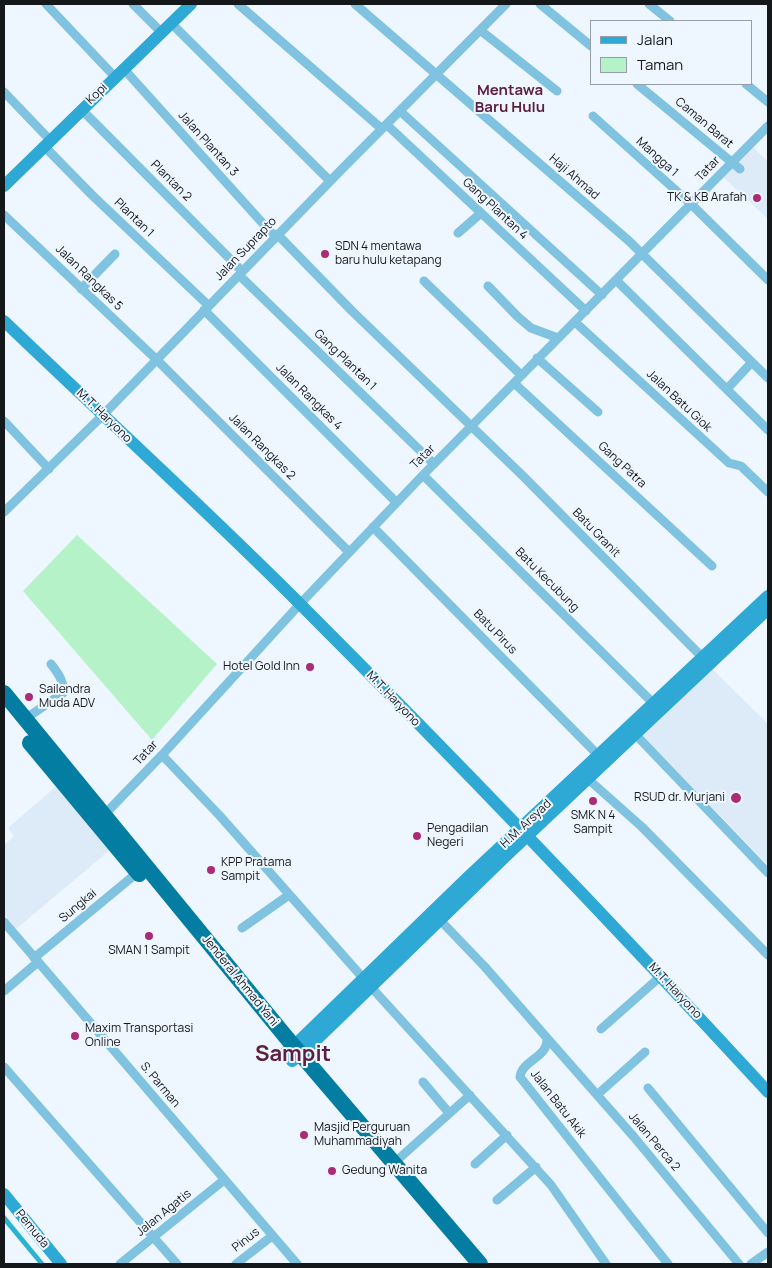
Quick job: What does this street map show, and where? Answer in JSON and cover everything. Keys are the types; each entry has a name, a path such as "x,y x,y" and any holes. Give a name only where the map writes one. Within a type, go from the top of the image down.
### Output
{"highway":[{"name":"Jenderal Ahmad Yani","path":"4,694 105,814 293,1054"},
{"name":"Jenderal Ahmad Yani","path":"4,710 137,873 293,1054 480,1264"},
{"name":"Jenderal Ahmad Yani","path":"398,1173 467,1264"}],"street":[{"name":"Jalan Plantan 3","path":"46,4 119,73 276,236 472,426"},
{"path":"133,4 161,32"},
{"name":"Kopi","path":"4,186 191,4"},
{"name":"Gang Plantan 4","path":"238,4 384,127 481,213 586,312"},
{"name":"Haji Ahmad","path":"355,4 643,254 768,378"},
{"name":"Jalan Suprapto","path":"4,512 102,416 276,236 506,4"},
{"path":"540,4 590,45"},
{"path":"649,4 669,20"},
{"path":"171,23 330,181"},
{"path":"480,30 557,91"},
{"name":"Caman Barat","path":"638,85 740,169"},
{"path":"747,85 768,102"},
{"name":"Plantan 1","path":"4,92 92,195 206,308"},
{"name":"Plantan 2","path":"81,110 240,273"},
{"path":"400,111 602,295"},
{"name":"Mangga 1","path":"593,116 691,204 768,280"},
{"name":"Tatar","path":"105,814 396,502 768,126"},
{"path":"458,233 481,213"},
{"name":"Jalan Rangkas 5","path":"4,215 157,360"},
{"path":"81,289 115,254"},
{"name":"Gang Plantan 1","path":"240,273 434,464"},
{"path":"616,280 768,430"},
{"path":"424,281 521,375"},
{"path":"488,286 531,328 558,338"},
{"name":"Jalan Rangkas 4","path":"206,308 396,502"},
{"name":"M.T. Haryono","path":"4,321 300,604 524,832 768,1092"},
{"name":"Jalan Batu Giok","path":"575,322 729,463 741,466 768,492"},
{"path":"537,358 598,412"},
{"name":"Jalan Rangkas 2","path":"157,360 349,552"},
{"path":"727,389 752,362"},
{"name":"Gang Patra","path":"514,383 712,566"},
{"path":"4,421 50,468"},
{"name":"Batu Granit","path":"472,426 702,658"},
{"name":"Batu Kecubung","path":"423,475 654,704"},
{"name":"Batu Pirus","path":"373,527 599,756"},
{"name":"H.M. Arsyad","path":"421,930 440,920 599,756 768,596"},
{"name":"H.M. Arsyad","path":"293,1054 524,832 588,779 768,609"},
{"path":"25,719 64,690 51,664"},
{"path":"635,734 768,873"},
{"path":"162,755 536,1167 551,1185 606,1264"},
{"path":"588,779 646,832 768,955"},
{"name":"Sungkai","path":"4,991 36,960 137,873"},
{"path":"242,928 289,895"},
{"path":"440,920 485,967 547,1038"},
{"name":"S. Parman","path":"4,922 296,1264"},
{"path":"601,1029 661,976"},
{"name":"Jalan Perca 2","path":"547,1038 634,1137 739,1264"},
{"name":"Jalan Batu Akik","path":"547,1038 545,1049 521,1071 520,1077 668,1264"},
{"path":"597,1095 645,1052"},
{"path":"4,1067 177,1264"},
{"path":"423,1082 449,1113"},
{"path":"648,1088 768,1234"},
{"path":"398,1173 449,1113 470,1095"},
{"path":"476,1164 507,1135"},
{"path":"497,1200 536,1167"},
{"name":"Jalan Agatis","path":"120,1264 224,1180"},
{"name":"Pemuda","path":"4,1194 61,1264"},
{"name":"Pinus","path":"236,1264 272,1236"},
{"path":"751,1264 768,1252"}],"shaded area":[{"name":"TK & KB Arafah","path":"753,147 768,162 768,219 723,177"},
{"name":"RSUD dr. Murjani","path":"710,667 768,724 768,865 639,732"},
{"path":"60,783 112,848 16,929 4,914 4,845 14,836 8,828"}],"green space":[{"path":"77,535 217,664 152,740 23,591"}],"water":[{"path":"4,1214 45,1264 39,1264 4,1222"}],"place":[{"name":"TK & KB Arafah","path":"757,198"},
{"name":"SDN 4 mentawa baru hulu ketapang","path":"325,254"},
{"name":"Hotel Gold Inn","path":"310,667"},
{"name":"Sailendra Muda ADV","path":"29,697"},
{"name":"RSUD dr. Murjani","path":"736,798"},
{"name":"SMK N 4 Sampit","path":"593,801"},
{"name":"Pengadilan Negeri","path":"417,836"},
{"name":"KPP Pratama Sampit","path":"211,870"},
{"name":"SMAN 1 Sampit","path":"149,936"},
{"name":"Maxim Transportasi Online","path":"75,1036"},
{"name":"Masjid Perguruan Muhammadiyah","path":"304,1135"},
{"name":"Gedung Wanita","path":"332,1171"}],"district":[{"name":"Mentawa Baru Hulu","path":"510,100"},
{"name":"Sampit","path":"293,1055"}]}
